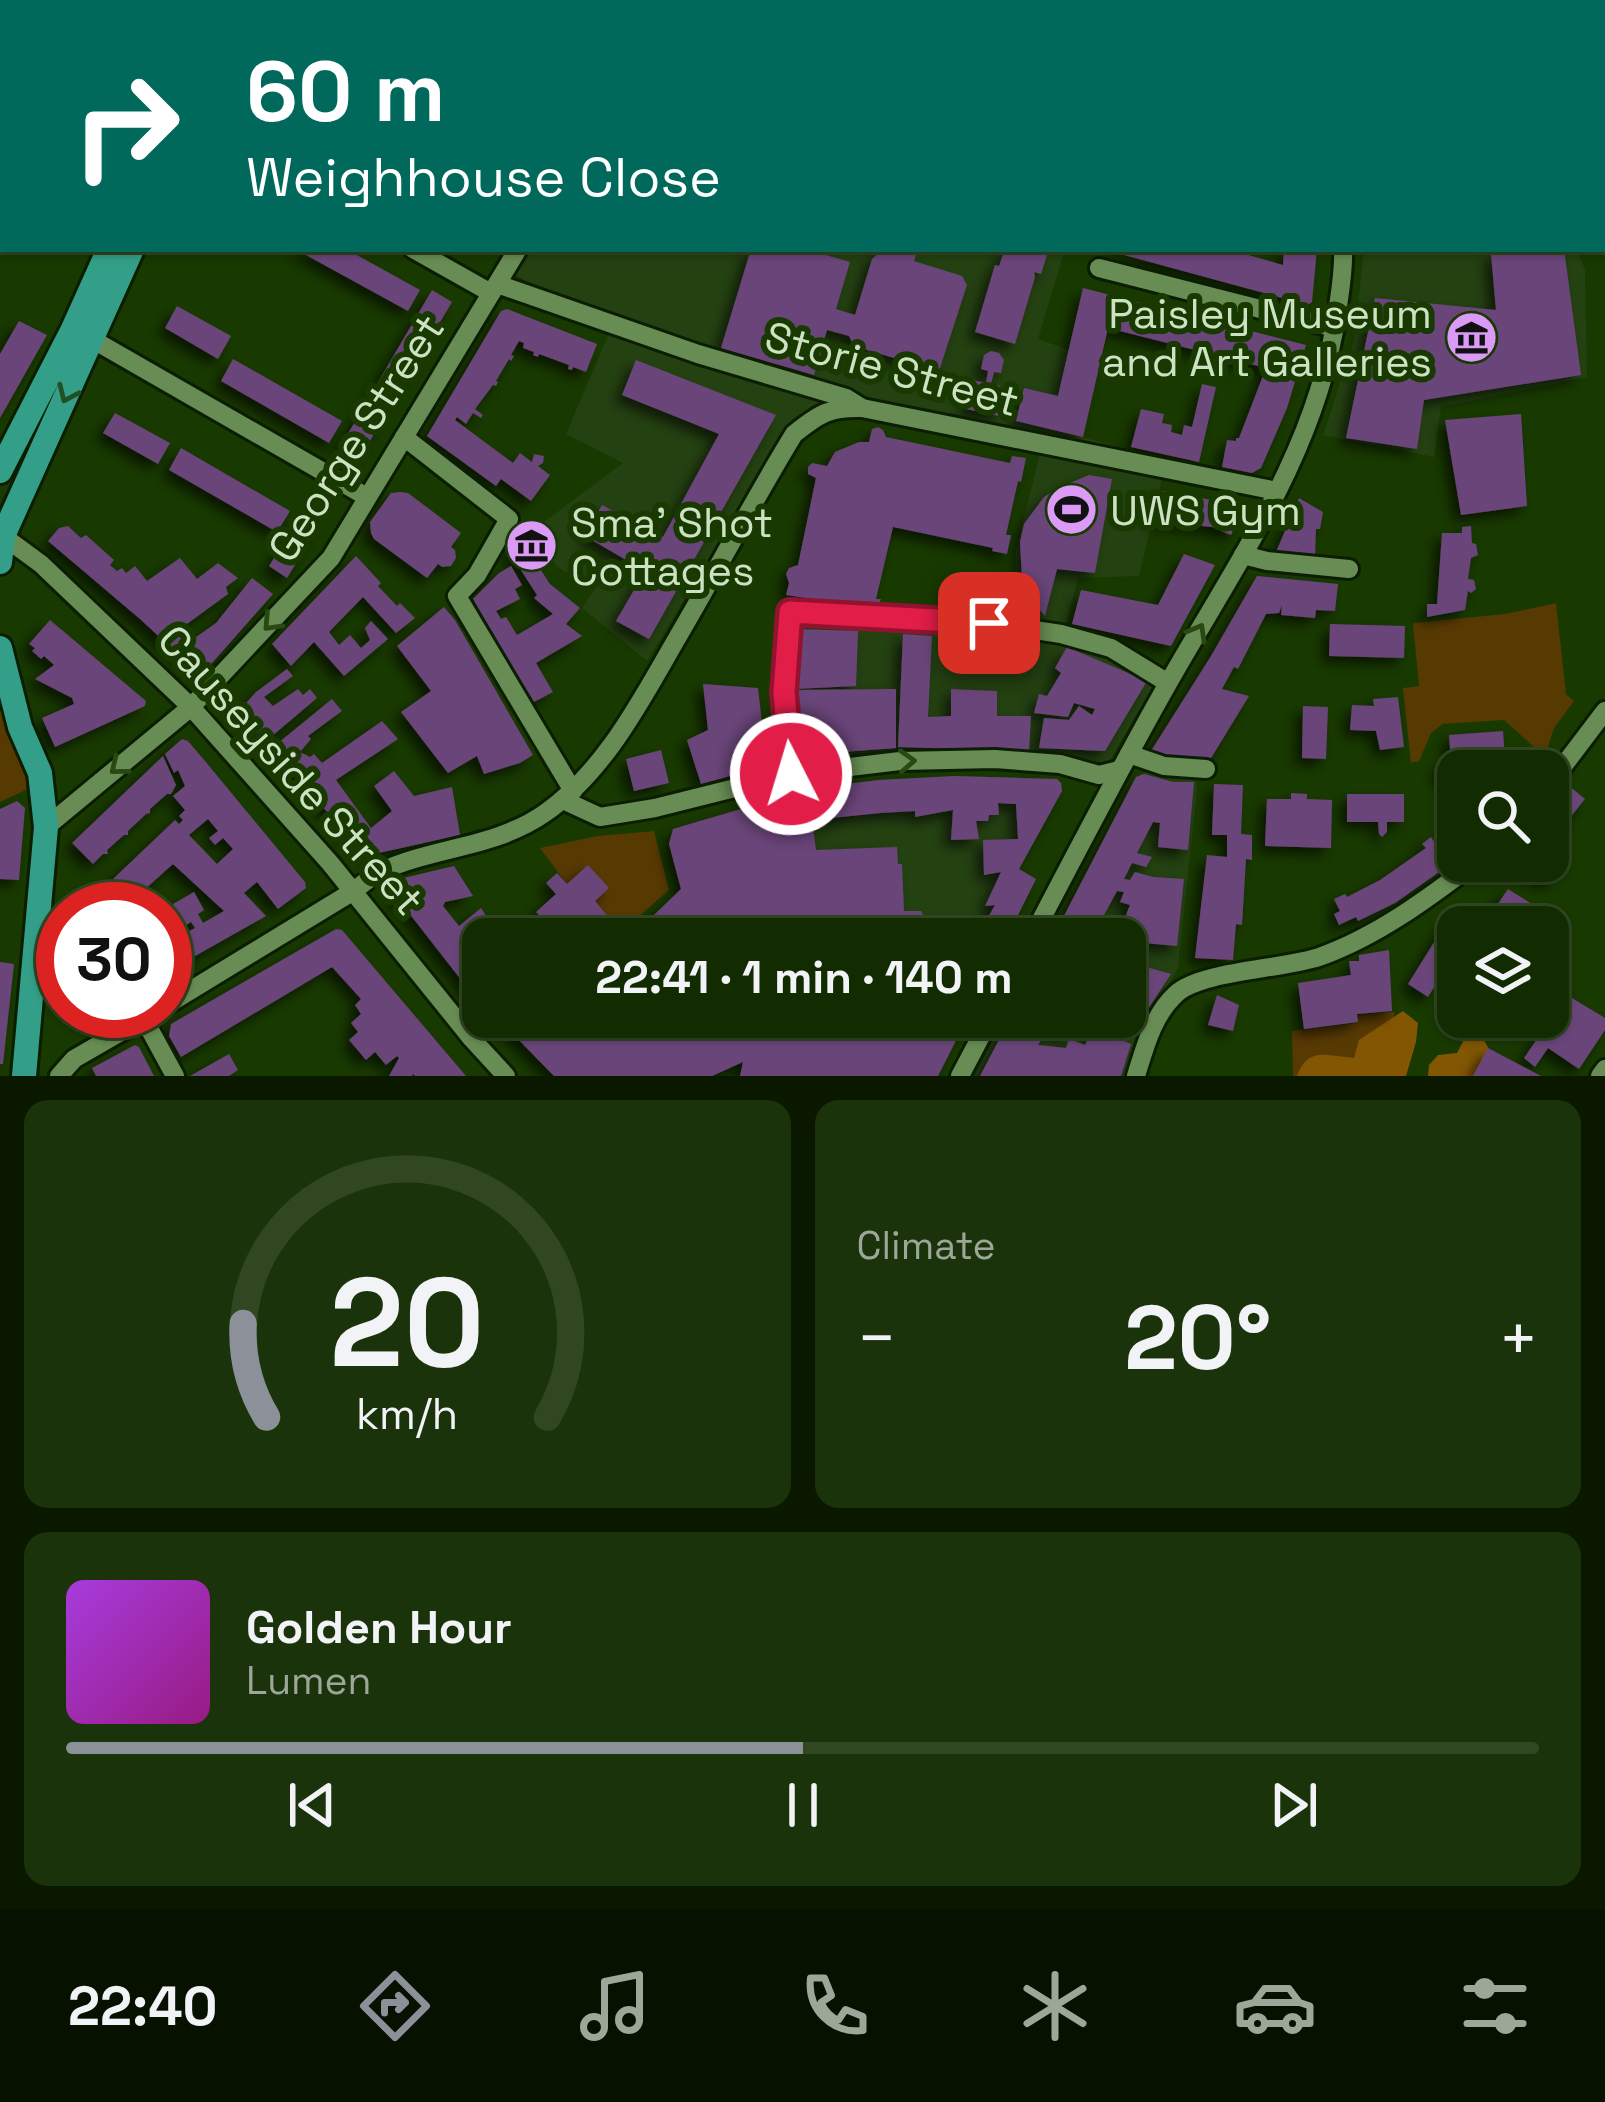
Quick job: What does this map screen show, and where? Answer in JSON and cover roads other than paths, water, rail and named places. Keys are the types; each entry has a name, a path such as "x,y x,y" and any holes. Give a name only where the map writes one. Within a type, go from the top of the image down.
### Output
{"main road":[{"path":"1,544 83,334 108,252"},
{"path":"0,471 131,252"},
{"path":"0,648 20,727 40,773 46,827 24,1076"}],"street":[{"name":"Storie Street","path":"419,252 494,289 846,398 862,408 1277,491"},
{"name":"George Street","path":"46,827 191,707 331,558 516,252"},
{"path":"1042,918 1124,762 1288,474 1323,382 1343,252"},
{"path":"1099,268 1335,328"},
{"path":"83,334 367,497"},
{"path":"192,990 378,872 507,834 568,795 592,772 641,700 794,434 836,407 862,408"},
{"path":"404,436 509,519 477,575 457,596 568,795 600,817 791,774 900,761 995,759 1060,764 1099,776 1124,762 1206,770"},
{"name":"Causeyside Street","path":"1,544 40,564 191,707 330,863 499,1073"},
{"path":"1244,555 1349,569"},
{"path":"791,774 784,692 790,612 946,620 1061,634 1111,648 1168,683"},
{"path":"1569,758 1605,711"},
{"path":"1136,1076 1151,1030 1180,989 1318,957 1384,926 1447,882"},
{"path":"59,1076 74,1059 110,1038"},
{"path":"159,1038 175,1076"},
{"path":"960,1076 980,1038"},
{"path":"1600,1076 1605,1069"}],"place":[{"name":"Paisley Museum and Art Galleries","path":"1471,337"},
{"name":"UWS Gym","path":"1071,510"},
{"name":"Sma' Shot Cottages","path":"532,546"}]}
